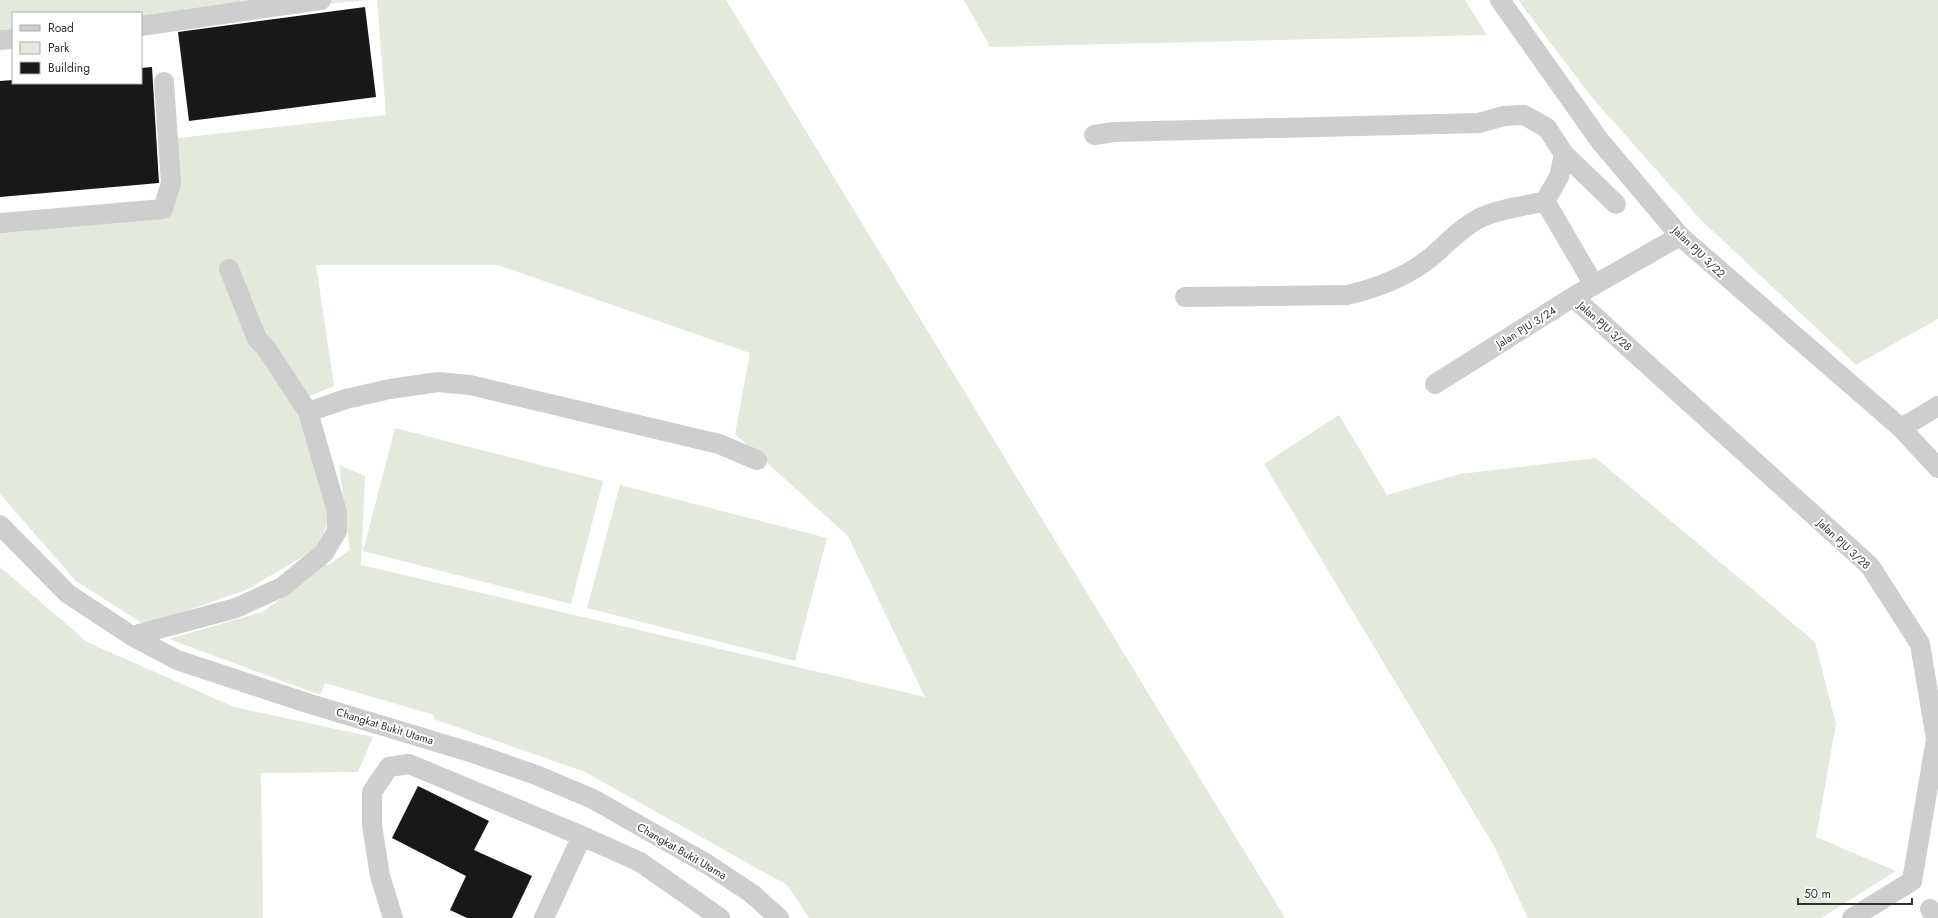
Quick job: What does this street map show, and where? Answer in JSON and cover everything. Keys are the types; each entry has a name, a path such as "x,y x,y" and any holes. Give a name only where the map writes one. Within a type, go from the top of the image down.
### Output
{"street":[{"path":"142,26 321,0"},
{"name":"Jalan PJU 3/22","path":"1500,0 1600,141 1680,236 1901,428 1938,468"},
{"path":"0,40 12,39"},
{"path":"0,223 163,210 171,183 164,82"},
{"path":"1094,135 1114,132 1479,122 1504,116 1524,115 1546,128 1564,154 1616,204"},
{"path":"1185,297 1348,295 1371,290 1405,275 1431,258 1455,234 1480,218 1502,210 1526,207 1545,201 1560,177 1564,154"},
{"path":"1545,201 1594,285"},
{"name":"Jalan PJU 3/24","path":"1435,384 1573,297 1680,236"},
{"path":"132,636 236,608 282,587 324,553 337,531 337,512 308,412 266,348 257,339 229,269"},
{"name":"Jalan PJU 3/28","path":"1573,297 1870,566 1920,644 1936,739 1912,881 1852,918"},
{"path":"308,412 346,399 390,389 438,382 470,385 719,444 757,460"},
{"path":"1901,428 1938,406"},
{"name":"Changkat Bukit Utama","path":"0,525 68,594 132,636 177,660 473,753 543,778 593,799 706,864 751,893 779,918"},
{"path":"393,918 380,876 372,825 372,792 389,767 408,764 582,836 640,862 720,918"},
{"path":"544,918 582,836"}],"green space":[{"path":"0,0 371,0 142,19 142,12 12,12 12,29 0,30"},
{"path":"377,0 726,0 1285,918 809,918 787,885 585,772 434,719 434,715 325,683 320,695 169,639 262,612 293,590 315,562 328,565 350,550 339,465 365,476 361,565 925,697 848,536 735,434 750,353 498,265 316,265 334,386 295,402 329,520 318,548 246,590 145,625 76,581 0,494 0,221 171,214 178,138 386,115"},
{"path":"964,0 1465,0 1487,35 990,47"},
{"path":"1518,0 1938,0 1938,319 1856,365 1701,220 1594,100"},
{"path":"1339,415 1387,495 1460,474 1596,458 1815,642 1836,724 1816,837 1896,871 1821,918 1528,918 1494,846 1264,464"},
{"path":"395,428 603,481 571,604 363,551"},
{"path":"620,485 827,538 795,661 587,608"},
{"path":"0,567 87,642 234,707 373,737 358,772 261,773 263,918 0,918"}],"building":[{"path":"365,7 376,97 189,121 178,32"},
{"path":"152,67 159,183 0,197 0,81 12,80 12,84 142,84 142,68"},
{"path":"418,786 489,821 474,850 532,876 512,918 467,918 450,910 466,876 392,838"}]}
